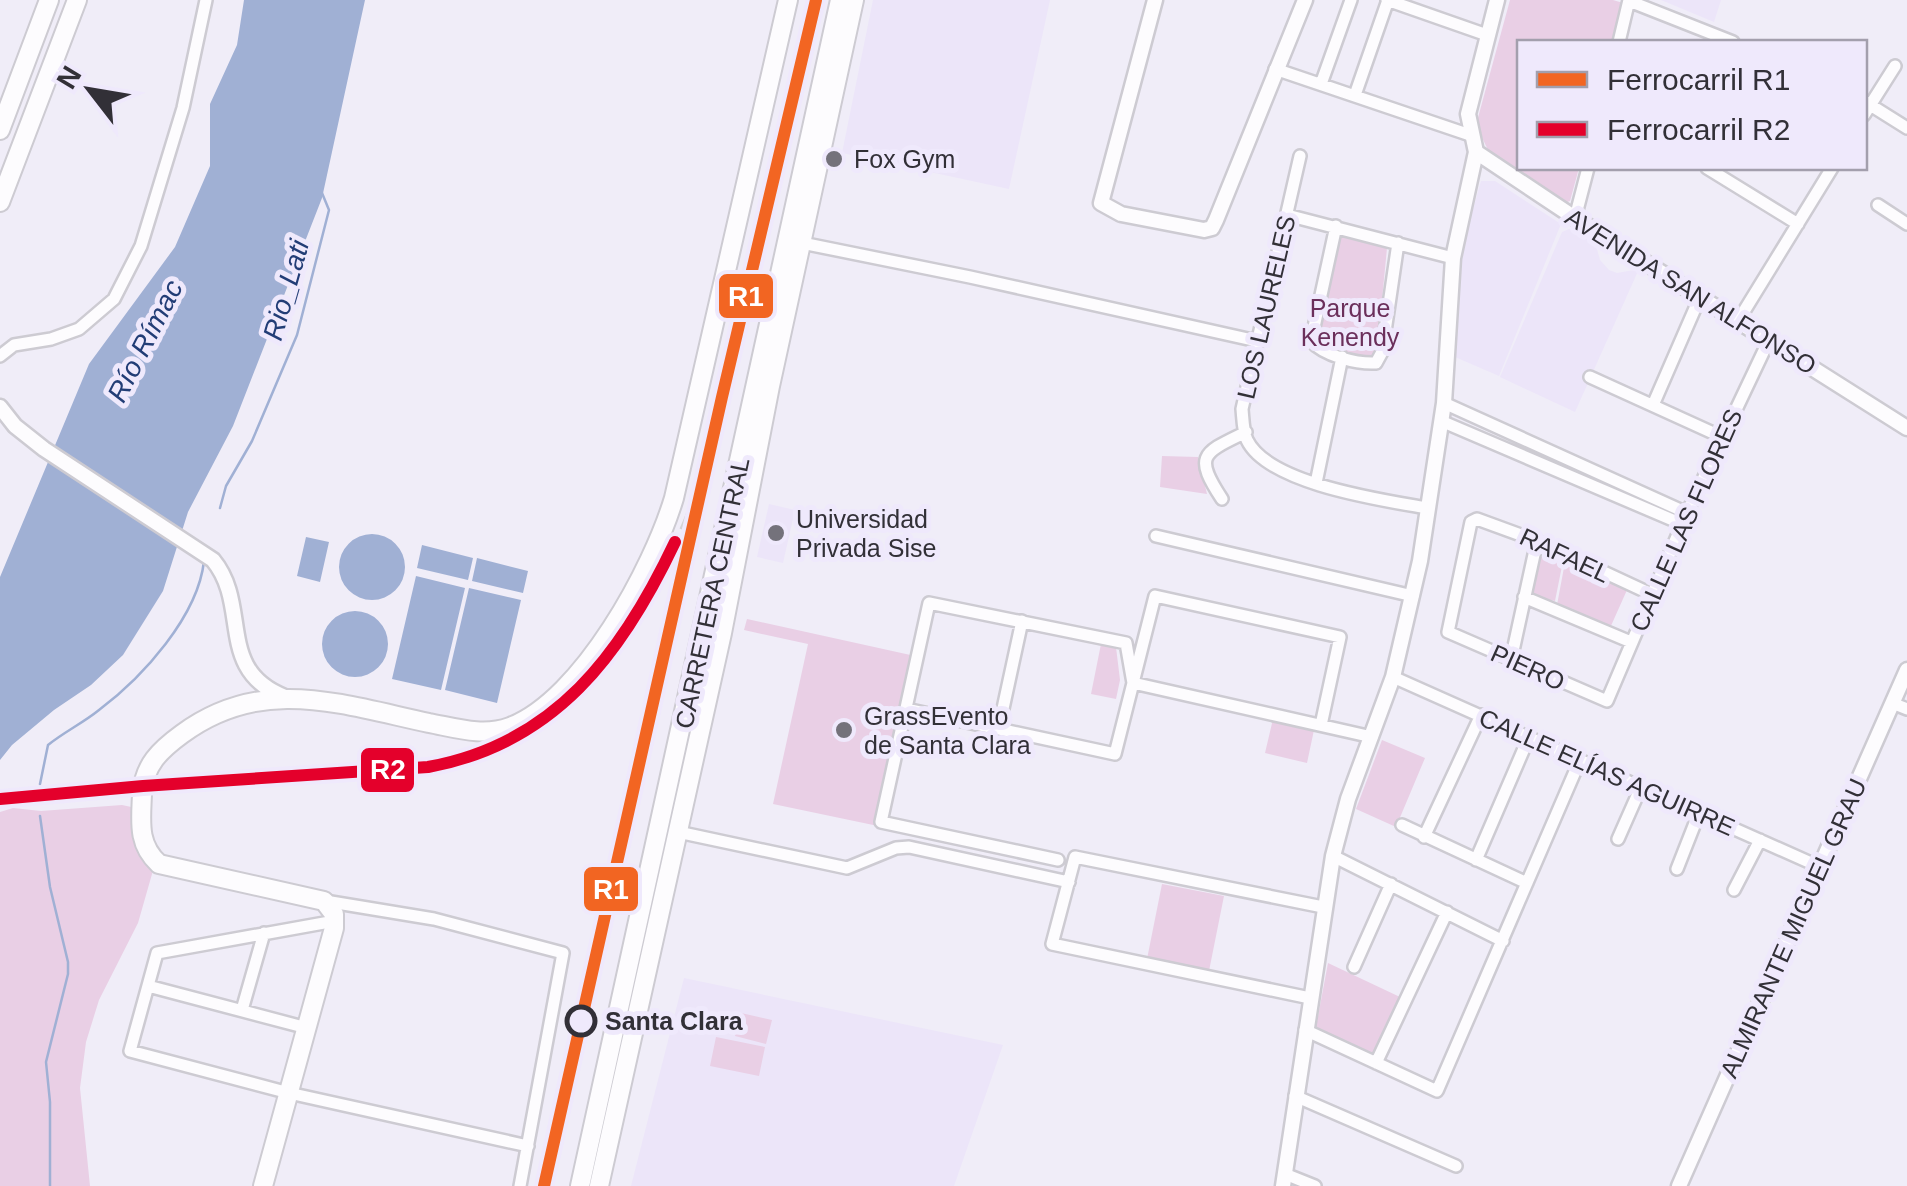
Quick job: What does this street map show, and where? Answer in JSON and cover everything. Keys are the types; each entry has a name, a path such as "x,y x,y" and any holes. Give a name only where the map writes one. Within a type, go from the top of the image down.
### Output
{"main road":[{"path":"0,130 50,0"},
{"path":"0,202 77,0"},
{"path":"269,1185 335,921 332,908 324,901 164,867 150,855 142,838 143,786 150,765 160,751 203,718 262,698 286,697 349,706 491,732 519,722 542,706 580,669 604,640 656,551 674,498 788,0"},
{"name":"CARRETERA CENTRAL","path":"580,1186 840,0"},
{"name":"CARRETERA CENTRAL","path":"598,1186 678,832 854,0"}],"street":[{"path":"0,356 14,344 51,339 79,329 114,299 141,246 183,108 206,0"},
{"path":"1155,0 1101,198 1107,209 1121,214 1204,230 1212,228 1305,0"},
{"path":"1321,84 1351,0"},
{"path":"1355,96 1388,0 1488,34"},
{"path":"1315,1186 1284,1180 1305,1030 1333,856 1348,799 1393,677 1413,596 1444,403 1452,258 1476,152 1468,114 1497,0"},
{"path":"1619,40 1629,1 1727,40"},
{"path":"1895,66 1867,107 1907,128"},
{"path":"1275,69 1470,134"},
{"name":"AVENIDA SAN ALFONSO","path":"1476,152 1907,428"},
{"name":"LOS LAURELES","path":"1300,156 1242,409 1247,439 1264,462 1296,479 1427,508"},
{"path":"1575,218 1587,170"},
{"path":"1710,170 1798,224"},
{"path":"1738,321 1831,170"},
{"path":"1878,205 1907,224"},
{"path":"1287,215 1452,258"},
{"path":"1336,226 1312,342 1318,349 1371,364 1379,358 1398,243"},
{"path":"802,243 970,276 1257,342"},
{"path":"1653,405 1700,297"},
{"name":"CALLE LAS FLORES","path":"1607,701 1684,518 1769,340"},
{"path":"1316,483 1342,356"},
{"path":"1590,377 1722,436"},
{"path":"1444,403 1684,518"},
{"path":"0,407 15,426 44,449 214,560 228,584 238,649 245,664 262,684 286,697"},
{"path":"1441,421 1684,518"},
{"path":"1222,498 1205,473 1206,455 1246,432"},
{"name":"RAFAEL","path":"1448,632 1471,522 1477,519 1537,541 1651,594"},
{"path":"1156,536 1413,596"},
{"path":"1511,660 1537,541"},
{"path":"906,708 1115,754 1155,596 1340,637 1321,725"},
{"path":"1524,597 1631,642"},
{"path":"1058,860 881,822 929,603 1126,643 1133,683"},
{"path":"999,728 1022,621"},
{"name":"PIERO","path":"1448,632 1607,701"},
{"name":"ALMIRANTE MIGUEL GRAU","path":"1679,1186 1907,670"},
{"name":"CALLE ELÍAS AGUIRRE","path":"1393,677 1820,867"},
{"path":"1133,683 1372,737"},
{"path":"1892,703 1907,710"},
{"path":"1424,837 1481,715"},
{"path":"1476,860 1528,737"},
{"path":"1305,1030 1437,1091 1580,760"},
{"path":"1618,839 1641,787"},
{"path":"1677,869 1699,813"},
{"path":"1402,825 1527,883"},
{"path":"678,832 846,868 908,847 1068,882"},
{"path":"1734,890 1760,840"},
{"path":"1333,856 1503,940"},
{"path":"1310,998 1052,944 1075,857 1324,907"},
{"path":"1354,967 1391,884"},
{"path":"324,901 434,919 563,953 520,1186"},
{"path":"1376,1063 1448,912"},
{"path":"335,921 157,953 130,1051 289,1093 528,1146"},
{"path":"242,1010 264,933"},
{"path":"148,986 307,1028"},
{"path":"1295,1096 1456,1166"}],"shaded area":[{"path":"873,0 1050,0 1009,189 842,153"},
{"path":"1661,0 1721,0 1714,22"},
{"path":"1481,181 1495,181 1561,224 1499,376 1455,357 1461,252"},
{"path":"1562,232 1585,232 1595,242 1600,260 1609,270 1617,273 1639,269 1575,412 1500,377"},
{"name":"Universidad Privada Sise","path":"769,504 795,510 783,563 757,557"},
{"path":"684,978 1003,1045 954,1186 631,1186"}],"green space":[{"path":"1510,0 1623,3 1614,40 1517,40 1517,170 1578,170 1570,201 1562,204 1489,152 1476,125"},
{"name":"Parque Kenendy","path":"1339,235 1387,248 1377,351 1368,359 1320,347 1316,341"},
{"path":"1162,456 1198,457 1207,494 1160,487"},
{"path":"1539,556 1563,561 1555,601 1531,596"},
{"path":"1565,562 1627,590 1610,628 1557,605"},
{"name":"GrassEvento de Santa Clara","path":"747,619 915,656 878,826 773,804 808,644 744,630"},
{"path":"1101,644 1116,647 1120,680 1116,699 1091,694"},
{"path":"1273,719 1314,730 1307,763 1265,753"},
{"path":"1382,740 1425,758 1396,827 1356,809"},
{"path":"122,805 136,808 154,867 138,923 99,1000 86,1042 80,1088 90,1186 0,1186 0,812 13,808 41,811"},
{"path":"1162,884 1224,896 1209,971 1147,959"},
{"path":"1328,963 1400,997 1376,1055 1316,1027"},
{"path":"741,1013 772,1020 766,1044 735,1036"},
{"path":"716,1037 765,1047 759,1076 710,1066"}],"water":[{"name":"Río Rímac","path":"244,0 365,0 322,198 233,426 188,512 163,591 123,655 91,685 12,745 0,760 0,577 89,364 175,247 210,166 210,104 237,45"},
{"path":"372,534 395,544 405,567 395,590 372,600 349,590 339,567 349,544"},
{"path":"306,537 329,542 320,582 297,576"},
{"path":"422,545 473,558 468,580 417,568"},
{"path":"477,558 528,571 523,593 472,581"},
{"path":"416,576 465,588 441,690 392,679"},
{"path":"469,588 521,600 497,703 445,690"},
{"path":"355,611 378,621 388,644 378,667 355,677 332,667 322,644 332,621"}],"waterway":[{"name":"Rio_Lati","path":"220,508 226,486 252,441 297,335 329,210 322,193"},
{"name":"Rio_Lati","path":"40,784 48,745 116,696 166,644 191,603 204,561"},
{"name":"Rio_Lati","path":"40,816 50,887 68,962 46,1062 50,1186"}],"railway":[{"path":"0,799 428,767 499,746 528,730 579,688 621,633 660,569 687,514 722,397"}],"rail line":[{"name":"R1","path":"544,1186 816,0"},
{"name":"R2","path":"0,799 428,767 473,755 513,738 579,688 632,621 675,542"}],"place":[{"name":"Fox Gym","path":"834,159"},
{"name":"Universidad Privada Sise","path":"776,533"},
{"name":"GrassEvento de Santa Clara","path":"844,730"},
{"name":"Santa Clara","path":"581,1021"}]}
